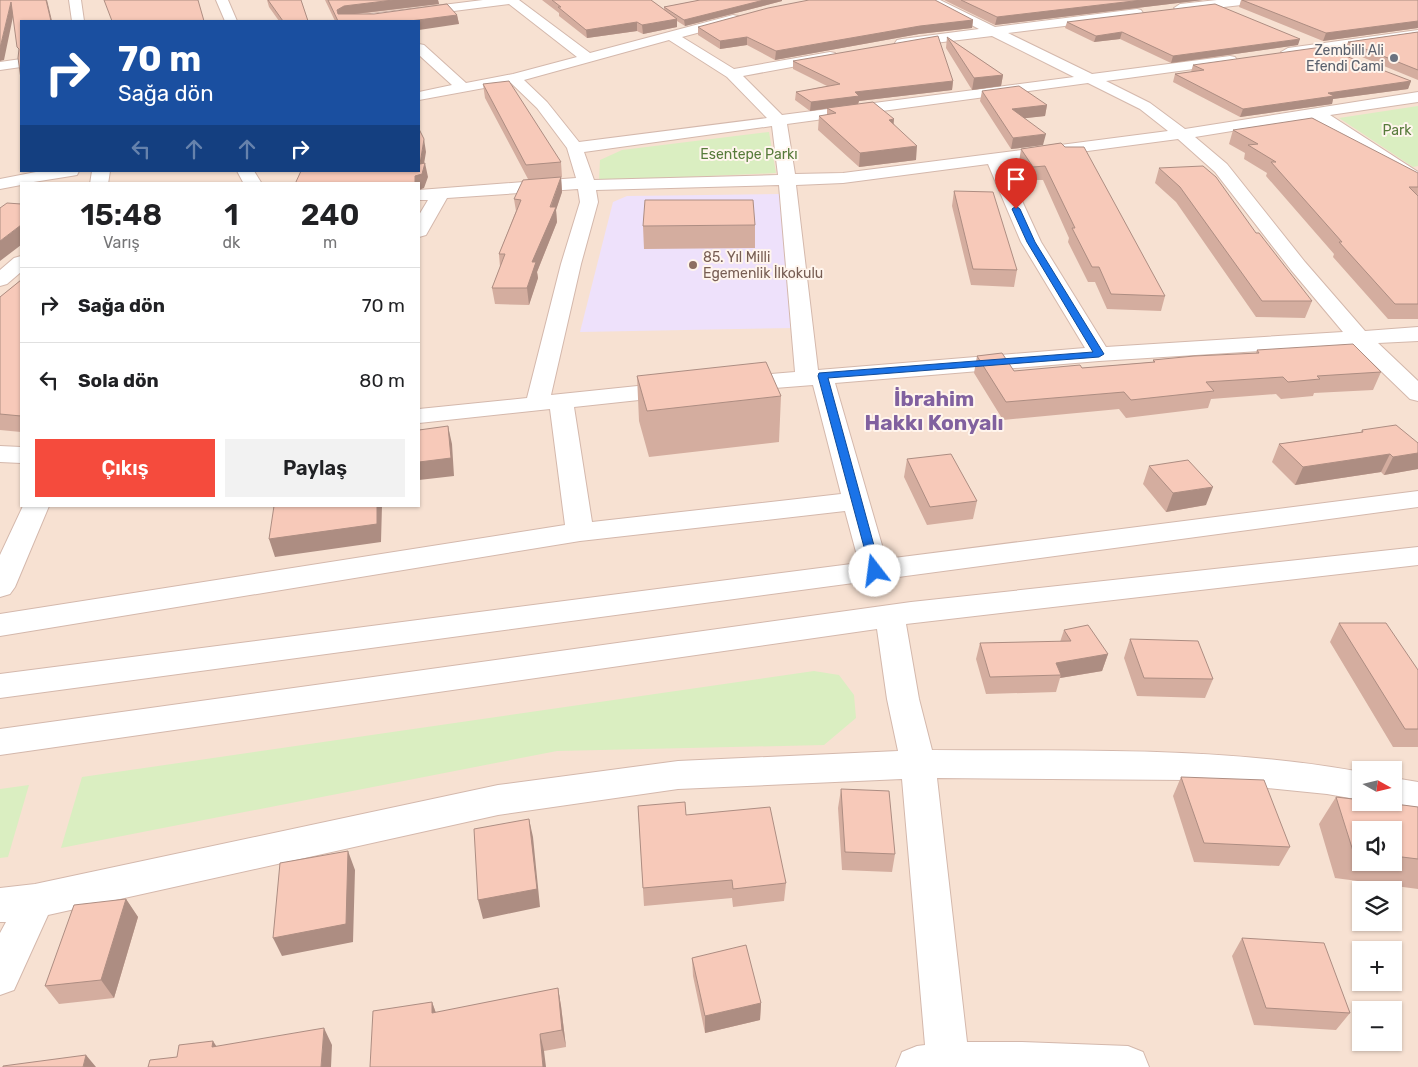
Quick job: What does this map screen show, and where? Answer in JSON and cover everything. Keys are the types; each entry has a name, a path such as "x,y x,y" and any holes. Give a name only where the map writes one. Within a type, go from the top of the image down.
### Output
{"street":[{"path":"75,0 78,20"},
{"path":"222,0 231,20"},
{"path":"362,20 394,18 512,0 588,58"},
{"path":"930,0 1145,106 1182,134 1221,168 1298,266 1360,338 1418,394"},
{"path":"1166,10 1209,2 1250,0"},
{"path":"1209,2 1241,15"},
{"path":"381,5 394,18"},
{"path":"1085,7 1108,17"},
{"path":"890,45 994,30 1147,12"},
{"path":"420,96 461,86 514,78 744,16"},
{"path":"1272,55 1418,34"},
{"path":"672,36 732,74 779,122 814,376 856,501 875,571"},
{"path":"1294,37 1346,58"},
{"path":"420,49 461,86"},
{"path":"732,74 844,54"},
{"path":"575,148 1242,59"},
{"path":"0,66 20,63"},
{"path":"514,78 542,105 575,148 587,184 589,202 571,264 549,402 580,532"},
{"path":"420,195 587,184 843,178 1182,134 1316,113 1416,89"},
{"path":"1316,113 1416,176"},
{"path":"994,159 1031,242 1099,354"},
{"path":"38,182 68,172"},
{"path":"2,194 20,188"},
{"path":"420,229 440,194"},
{"path":"0,280 20,263"},
{"path":"420,416 814,376 1099,354 1418,334"},
{"path":"0,454 20,455"},
{"path":"0,686 1418,499"},
{"path":"0,625 580,532 856,501"},
{"path":"0,587 36,507"},
{"path":"0,742 890,616 1418,556"},
{"path":"890,616 903,699 918,764 938,1066 1053,1064 1128,1067"},
{"path":"0,976 17,903 498,800 678,775 918,764 1187,766 1327,780 1352,784"},
{"path":"1402,794 1418,797"}],"shaded area":[{"path":"0,0 1418,0 1418,1067 0,1067"},
{"name":"85. Yıl Milli Egemenlik İlkokulu","path":"782,194 794,328 580,332 613,202 627,196"}],"green space":[{"name":"Park","path":"1418,106 1418,166 1413,167 1339,118"},
{"name":"Esentepe Parkı","path":"769,132 776,173 599,181 600,160 622,150"},
{"path":"814,671 839,675 854,695 856,718 824,745 557,751 61,848 82,777"},
{"path":"29,785 8,857 0,858 0,789"}],"building":[{"path":"0,0 46,0 51,20 20,20 20,72 19,49 17,47 11,2 0,48"},
{"path":"104,0 198,0 204,20 112,20"},
{"path":"268,0 301,0 308,20 282,20"},
{"path":"328,0 393,0 344,6 337,10 338,14 374,14 447,4 457,15 418,20 338,20"},
{"path":"552,0 651,0 677,19 642,25 637,22 586,30"},
{"path":"700,0 764,0 684,20 664,7"},
{"path":"809,0 935,0 973,20 920,26 776,51 747,37 720,41 698,27 768,8"},
{"path":"961,0 1142,0 997,17"},
{"path":"1242,0 1418,0 1418,21 1326,33"},
{"path":"1215,4 1300,39 1173,56 1122,32 1096,36 1067,22"},
{"path":"1418,32 1418,70 1348,42"},
{"path":"938,36 953,81 855,92 859,96 811,102 796,92 840,84 793,61"},
{"path":"947,37 1003,75 974,78"},
{"path":"1322,47 1411,81 1328,93 1334,96 1243,109 1175,74 1204,70 1193,65"},
{"path":"509,81 561,162 526,165 483,84"},
{"path":"1019,86 1047,105 1012,109 1046,134 1013,138 982,91"},
{"path":"873,102 894,119 889,120 917,146 860,153 819,116 836,113 827,108"},
{"path":"1312,118 1418,173 1418,187 1409,187 1418,196 1418,304 1395,304 1271,162 1276,162 1248,145 1258,144 1233,130"},
{"path":"420,131 424,139 420,164"},
{"path":"1061,143 1065,147 1084,147 1165,296 1111,294 1099,267 1092,267 1072,228 1075,228 1045,166 1033,167 1021,149"},
{"path":"425,163 422,174 415,176 415,182 296,182 301,172 420,172 420,164"},
{"path":"1203,166 1216,177 1256,233 1259,233 1312,301 1262,301 1180,187 1159,168"},
{"path":"561,177 550,207 556,207 532,262 536,262 527,288 492,288 505,254 499,254 521,200 514,199 523,180"},
{"path":"954,191 993,192 1017,270 973,269"},
{"path":"645,200 753,200 755,225 643,226"},
{"path":"7,203 20,204 20,226 0,241 0,208"},
{"path":"20,281 20,416 0,414 0,297"},
{"path":"1353,344 1381,372 1317,376 1320,379 1288,382 1283,377 1206,382 1214,391 1131,400 1124,392 1006,402 977,356 1002,353 1014,371 1080,365 1082,368 1155,362 1153,360 1194,356 1259,353 1257,350"},
{"path":"766,362 781,396 647,411 637,376"},
{"path":"1396,425 1418,443 1418,453 1393,457 1390,454 1303,467 1279,444 1363,432 1362,430"},
{"path":"448,426 451,458 420,462 420,430"},
{"path":"951,454 977,501 930,507 907,459"},
{"path":"1188,460 1213,487 1173,493 1149,466"},
{"path":"274,507 377,507 377,524 269,539"},
{"path":"1339,623 1386,623 1418,670 1418,729 1405,729"},
{"path":"1088,625 1108,654 1056,663 1061,675 990,677 980,643 1071,641 1064,630"},
{"path":"1130,639 1198,641 1213,679 1144,678"},
{"path":"1181,777 1264,780 1290,847 1204,843"},
{"path":"841,789 889,791 895,854 845,852"},
{"path":"1336,797 1352,799 1352,811 1402,811 1402,805 1418,807 1418,859 1402,857 1402,821 1352,821 1352,848"},
{"path":"685,802 686,815 770,807 786,883 733,889 732,880 643,888 638,806"},
{"path":"529,819 537,889 478,900 474,829"},
{"path":"348,851 346,924 273,938 280,863"},
{"path":"126,899 101,980 45,986 74,905"},
{"path":"1242,938 1324,943 1350,1013 1266,1008"},
{"path":"746,945 761,1003 705,1016 692,958"},
{"path":"558,988 562,1030 540,1034 543,1067 370,1067 373,1011 432,1002 432,1013"},
{"path":"324,1028 321,1067 148,1067 150,1060 177,1057 179,1045 213,1041 212,1047"},
{"path":"86,1055 83,1067 3,1067 3,1066"}],"place":[{"name":"Zembilli Ali Efendi Cami","path":"1394,58"},
{"name":"85. Yıl Milli Egemenlik İlkokulu","path":"693,265"}],"district":[{"name":"İbrahim Hakkı Konyalı","path":"934,411"}],"route":[{"path":"875,571 822,376 1099,354 1031,242 1016,209"}]}
